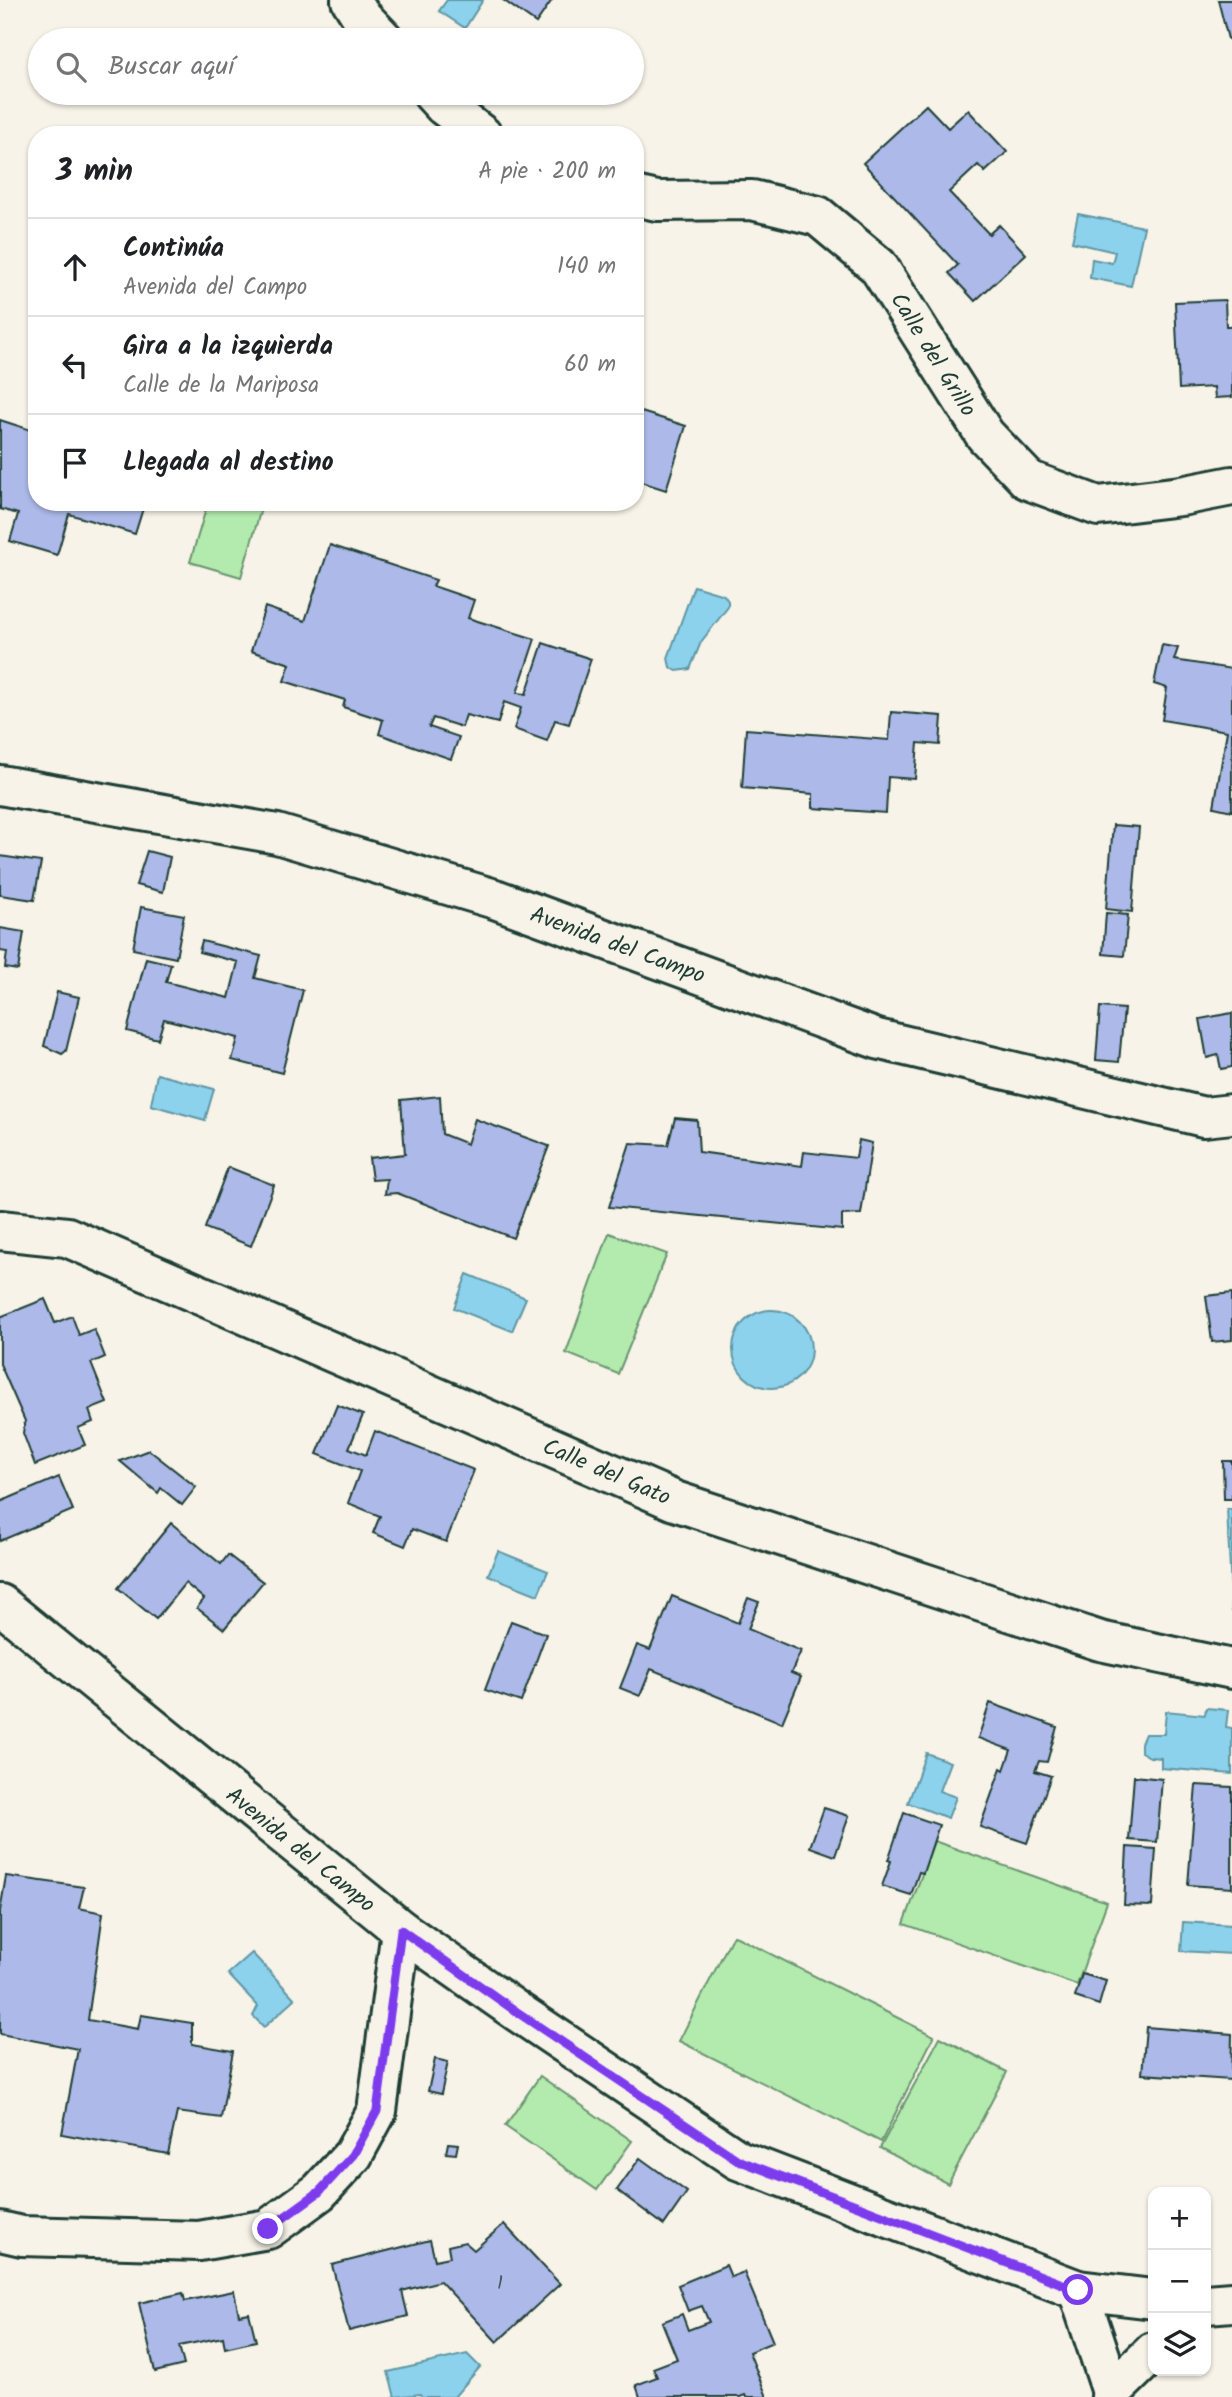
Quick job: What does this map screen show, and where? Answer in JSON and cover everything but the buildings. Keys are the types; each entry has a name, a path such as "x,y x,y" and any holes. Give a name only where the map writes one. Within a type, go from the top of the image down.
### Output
{"street":[{"path":"351,0 372,28"},
{"path":"443,105 470,126"},
{"name":"Calle del Grillo","path":"644,198 657,201 752,200 818,216 878,267 985,435 1028,480 1098,506 1181,496 1232,486"},
{"name":"Avenida del Campo","path":"0,785 277,834 495,899 877,1039 1204,1117 1232,1114"},
{"name":"Calle del Gato","path":"0,1230 67,1237 675,1501 1100,1640 1232,1669"},
{"name":"Avenida del Campo","path":"0,1604 401,1930 517,2012 738,2160 1078,2290 1148,2298"},
{"path":"0,2231 22,2236 199,2241 268,2229 319,2192 353,2155 377,2111 401,1930"},
{"path":"1078,2290 1111,2394 1148,2357"},
{"path":"1211,2304 1232,2302"}],"green space":[{"path":"205,511 260,511 241,577 190,562"},
{"path":"609,1233 667,1254 618,1374 566,1353"},
{"path":"934,1841 1107,1902 1077,1985 904,1924"},
{"path":"733,1935 934,2036 881,2142 679,2041"},
{"path":"940,2037 1007,2072 948,2184 880,2148"},
{"path":"540,2076 632,2141 597,2190 505,2126"}],"water":[{"path":"447,0 483,0 465,28 439,11"},
{"path":"1078,214 1144,227 1131,286 1090,278 1092,259 1112,263 1115,252 1072,242"},
{"path":"694,586 724,595 728,607 701,642 690,669 677,671 670,667 668,658"},
{"path":"157,1074 214,1089 205,1120 151,1105"},
{"path":"467,1274 526,1298 512,1331 454,1308"},
{"path":"772,1310 787,1313 804,1327 811,1349 808,1364 794,1381 772,1388 757,1385 740,1371 733,1349 736,1334 750,1317"},
{"path":"1227,1509 1232,1509 1232,1612"},
{"path":"498,1551 548,1571 538,1595 488,1575"},
{"path":"1206,1708 1228,1710 1226,1727 1232,1728 1232,1774 1161,1768 1161,1758 1150,1757 1141,1752 1145,1734 1164,1734 1166,1711 1205,1715"},
{"path":"926,1753 950,1762 939,1791 956,1797 948,1818 908,1803"},
{"path":"1183,1922 1232,1925 1232,1954 1181,1951"},
{"path":"252,1953 295,1999 264,2027 253,2016 258,2006 228,1974"},
{"path":"467,2354 480,2367 454,2397 422,2397 420,2394 395,2397 388,2372"}],"route":[{"path":"268,2229 319,2192 353,2155 377,2111 401,1930 517,2012 738,2160 1078,2290"}]}
